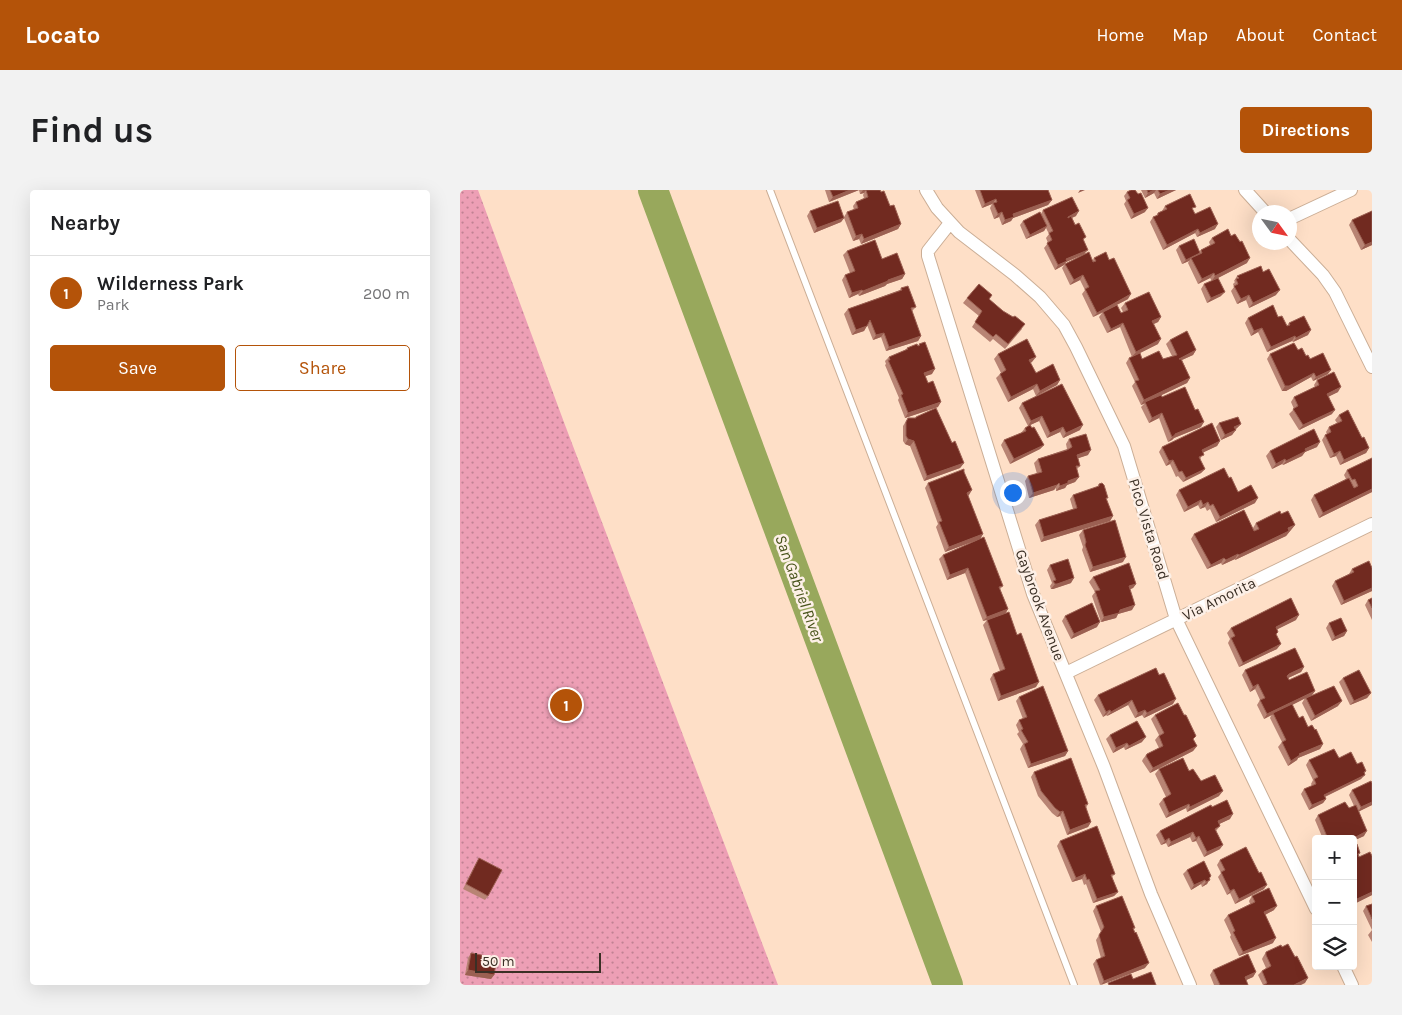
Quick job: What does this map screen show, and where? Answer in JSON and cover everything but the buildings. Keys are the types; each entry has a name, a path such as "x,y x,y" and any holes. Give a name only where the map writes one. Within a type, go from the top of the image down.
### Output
{"street":[{"name":"Pico Vista Road","path":"926,190 937,208 950,223 1033,290 1064,325 1076,347 1124,446 1176,619 1312,901"},
{"path":"1245,190 1259,205"},
{"path":"1297,216 1351,190"},
{"name":"Gaybrook Avenue","path":"950,223 928,251 928,256 1033,594 1104,767 1151,894 1190,985"},
{"path":"1297,247 1323,275 1335,292 1372,367"},
{"name":"Via Amorita","path":"1066,673 1372,524"},
{"path":"1345,970 1352,985"}],"lane":[{"path":"770,190 1074,985"}],"shaded area":[{"path":"460,190 478,190 565,425 778,985 460,985"}],"waterway":[{"name":"San Gabriel River","path":"653,190 948,985"}],"place":[{"name":"Wilderness Park","path":"566,705"}]}
